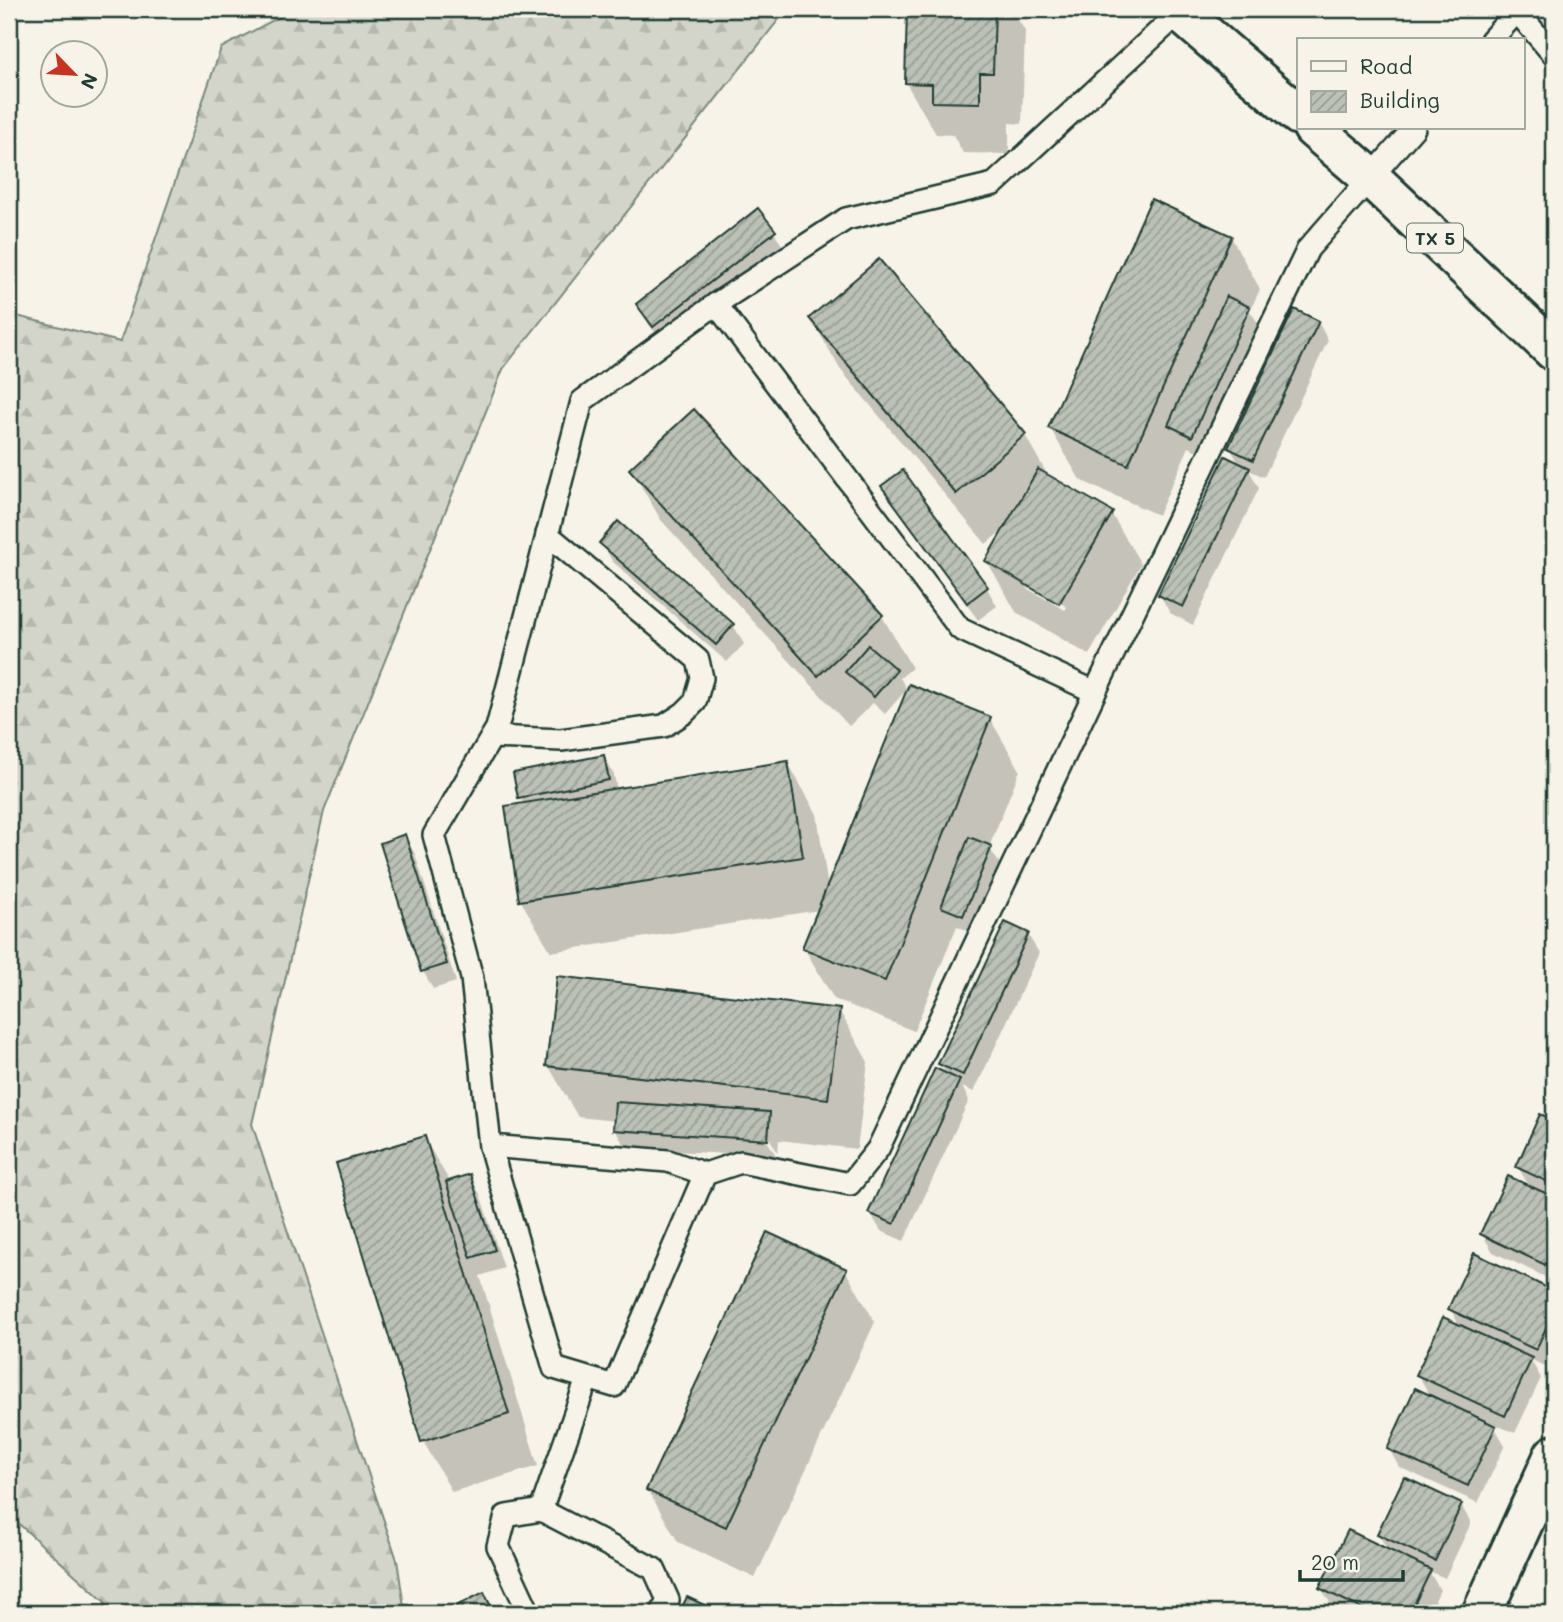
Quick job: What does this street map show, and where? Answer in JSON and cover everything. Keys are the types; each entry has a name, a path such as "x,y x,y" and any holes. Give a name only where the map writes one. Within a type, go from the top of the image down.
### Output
{"main road":[{"path":"1178,10 1297,113"},
{"name":"TX 5","path":"1315,130 1371,178 1554,351"},
{"path":"1482,1613 1554,1455"}],"lane":[{"path":"705,1174 614,1386 554,1368 490,1146 472,978 434,835 497,728 582,401 716,304 846,219 994,184 1178,10"},
{"path":"1494,38 1517,10 1554,55"},
{"path":"490,1146 668,1161 705,1174 741,1162 850,1185 878,1149 1308,249 1413,130"},
{"path":"716,304 960,629 1095,692"},
{"path":"492,737 561,740 664,726 695,702 702,678 698,660 547,534"},
{"path":"541,1510 587,1379"},
{"path":"529,1613 498,1546 506,1516 541,1510 654,1569 668,1600 662,1613"}],"green space":[{"path":"294,9 787,9 503,369 324,811 252,1124 397,1560 405,1613 106,1613 105,1602 9,1515 9,314 120,342 221,48"}],"building":[{"path":"907,9 995,9 993,73 980,73 980,103 932,102 932,84 905,83"},
{"path":"1151,199 1232,236 1128,465 1048,428"},
{"path":"758,208 776,231 653,327 636,304"},
{"path":"879,259 1026,434 956,494 809,318"},
{"path":"1226,296 1250,307 1192,437 1168,425"},
{"path":"1294,309 1319,321 1253,460 1228,448"},
{"path":"694,409 883,615 818,676 629,469"},
{"path":"1225,456 1250,468 1183,607 1158,595"},
{"path":"1038,469 1113,512 1059,604 985,561"},
{"path":"903,470 988,587 967,603 881,486"},
{"path":"618,521 734,624 716,645 599,543"},
{"path":"868,645 897,670 874,697 845,672"},
{"path":"909,684 991,717 885,981 802,948"},
{"path":"604,755 609,780 518,798 513,773"},
{"path":"788,761 803,857 519,901 505,806"},
{"path":"405,834 447,964 421,972 380,843"},
{"path":"969,837 992,846 963,916 941,907"},
{"path":"1005,922 1029,933 963,1075 938,1064"},
{"path":"557,976 840,1009 828,1099 546,1066"},
{"path":"935,1068 960,1080 894,1224 868,1213"},
{"path":"1554,1077 1554,1096 1547,1093"},
{"path":"615,1102 770,1112 768,1140 613,1130"},
{"path":"1540,1114 1554,1120 1554,1185 1516,1167"},
{"path":"425,1136 509,1414 421,1442 336,1163"},
{"path":"470,1174 495,1250 471,1258 446,1182"},
{"path":"1508,1176 1554,1197 1554,1269 1480,1234"},
{"path":"767,1232 847,1269 726,1527 646,1490"},
{"path":"1474,1253 1554,1291 1554,1310 1536,1350 1448,1309"},
{"path":"1443,1317 1532,1358 1505,1416 1416,1375"},
{"path":"1415,1388 1496,1426 1468,1486 1387,1449"},
{"path":"1404,1477 1462,1504 1435,1561 1377,1534"},
{"path":"1348,1530 1431,1570 1410,1613 1371,1613 1319,1588"},
{"path":"484,1592 494,1613 459,1613 456,1606"},
{"path":"687,1597 713,1609 711,1613 679,1613"}]}
